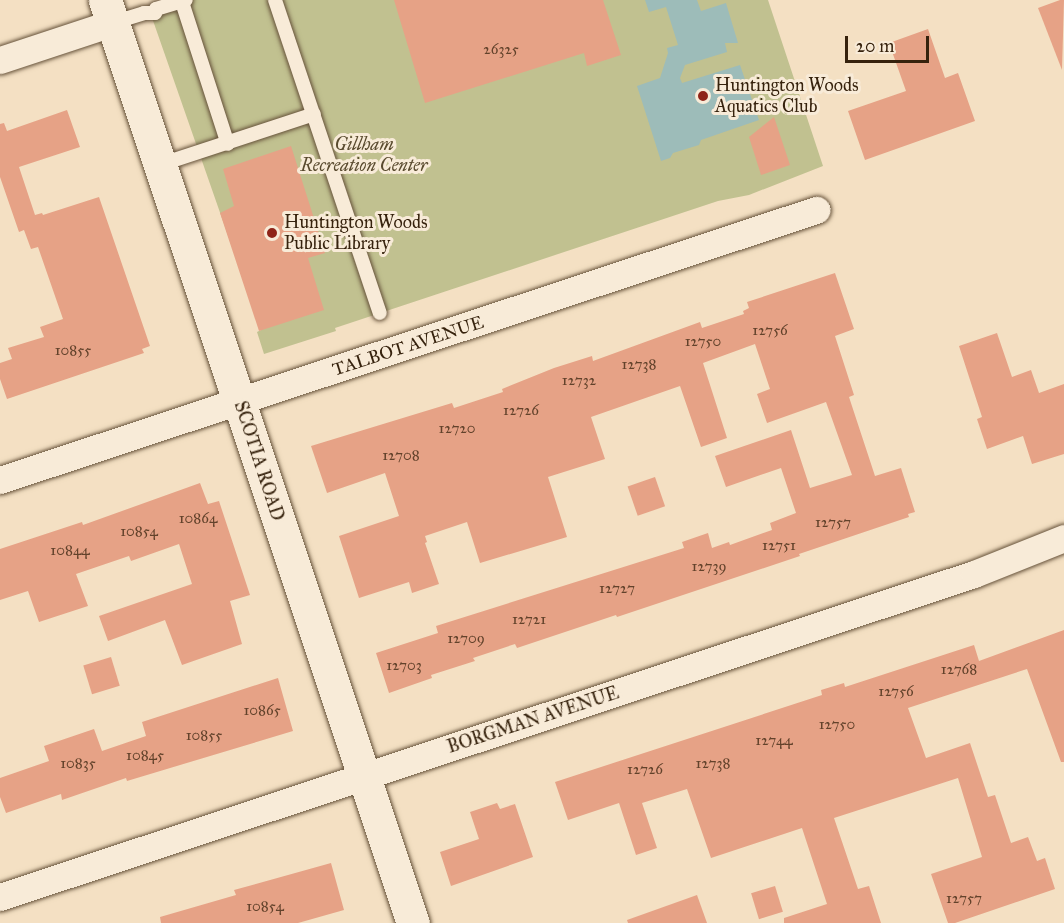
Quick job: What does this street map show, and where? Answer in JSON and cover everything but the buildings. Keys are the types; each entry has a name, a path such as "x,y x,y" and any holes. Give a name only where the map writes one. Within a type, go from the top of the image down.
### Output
{"street":[{"path":"0,60 109,11"},
{"name":"SCOTIA ROAD","path":"109,11 412,923"},
{"name":"TALBOT AVENUE","path":"0,480 816,210"},
{"name":"BORGMAN AVENUE","path":"0,897 974,574 1064,538"}],"lane":[{"path":"275,0 380,313"},
{"path":"109,11 155,13 156,9 184,1 228,144"},
{"path":"159,165 314,114"}],"green space":[{"name":"Gillham Recreation Center","path":"186,0 768,0 823,166 749,195 718,201 335,328 336,331 264,354 257,332 261,330 150,12"}],"water":[{"path":"645,0 697,0 701,11 726,3 738,43 725,43 727,52 685,65 680,78 682,83 740,65 759,120 701,140 699,145 673,153 670,158 661,161 637,86 660,78 668,53 667,48 678,45 666,7 649,12"}],"place":[{"name":"Huntington Woods Aquatics Club","path":"703,96"},
{"name":"Huntington Woods Public Library","path":"272,233"}]}
